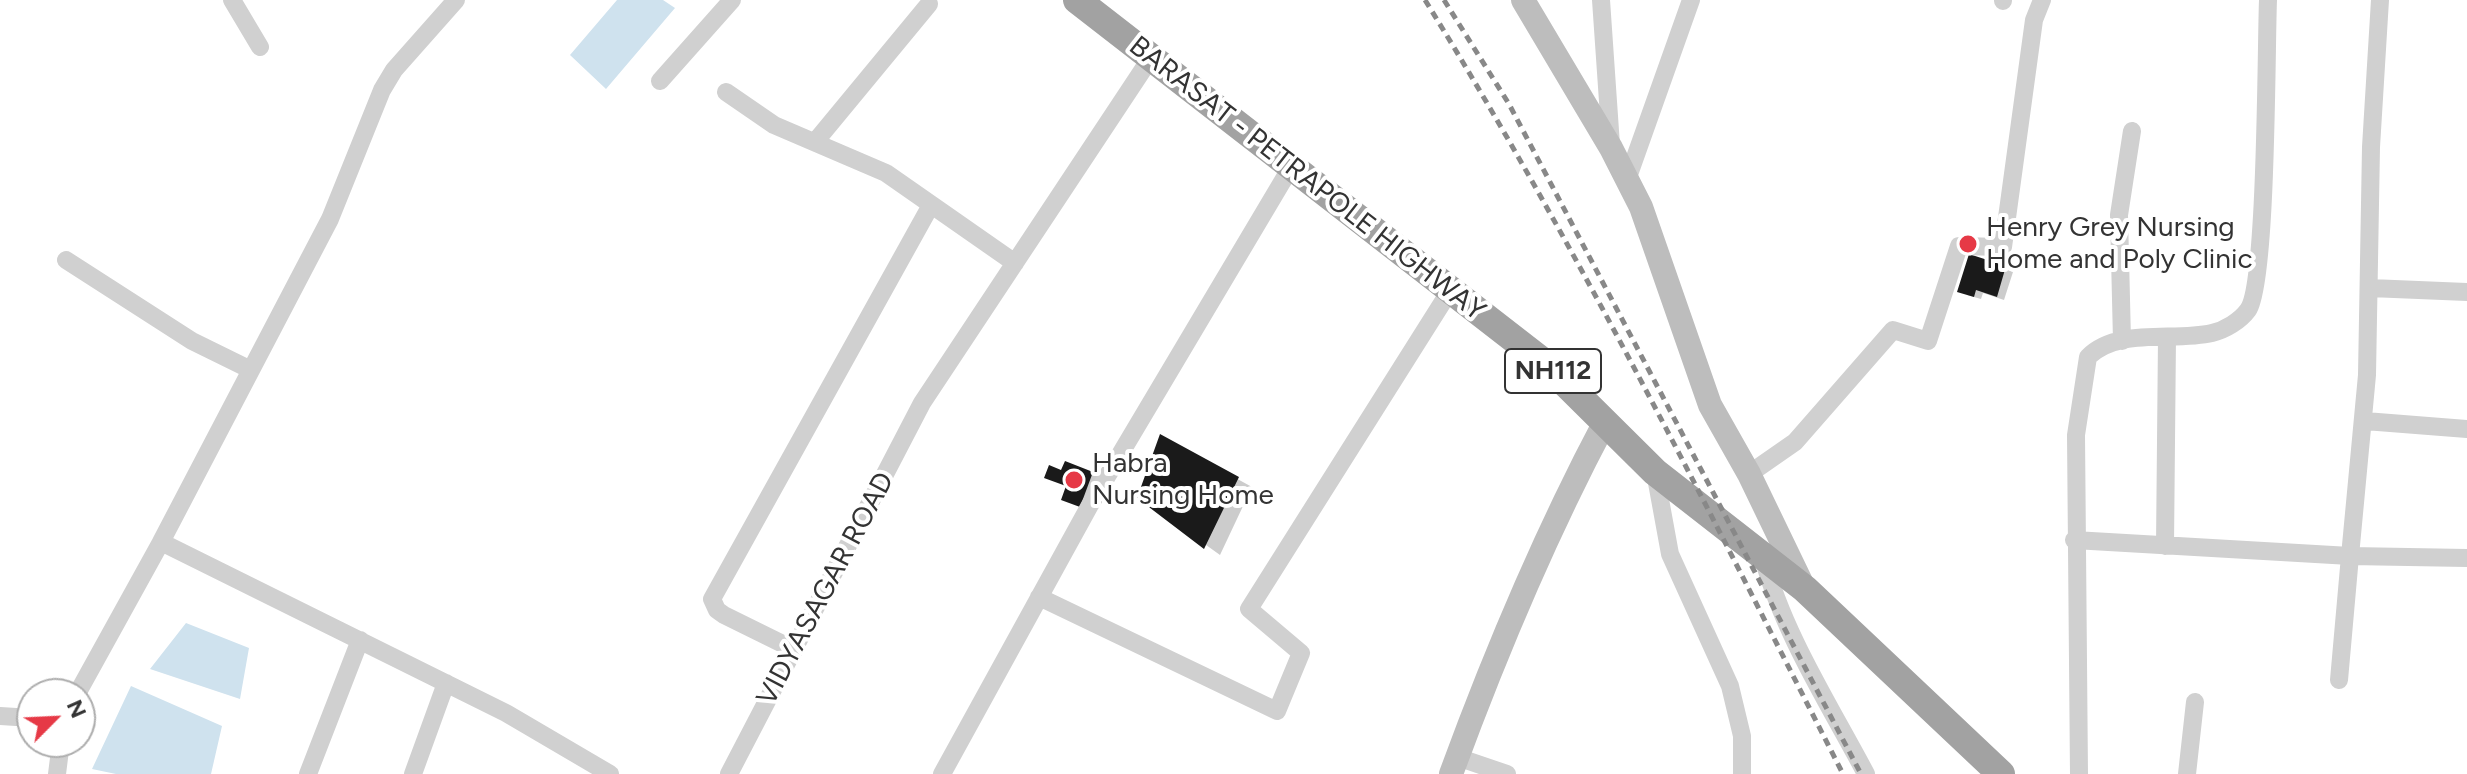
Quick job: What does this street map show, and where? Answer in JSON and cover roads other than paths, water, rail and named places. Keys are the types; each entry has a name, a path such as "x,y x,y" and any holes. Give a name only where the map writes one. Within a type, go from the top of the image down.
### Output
{"highway":[{"name":"BARASAT - PETRAPOLE HIGHWAY","path":"1077,0 1563,379 1655,472 1805,589 2001,774"}],"main road":[{"path":"1523,0 1627,180 1662,265 1710,405 1749,474 1805,589"},
{"path":"1454,766 1484,683 1576,477 1605,422"}],"street":[{"path":"232,0 260,47"},
{"path":"86,678 161,542 330,219 382,90 394,70 456,0"},
{"path":"660,81 732,0"},
{"path":"1601,0 1611,148"},
{"path":"1627,180 1691,0"},
{"path":"1749,474 1795,442 1893,330 1928,341 1959,246 2003,247 2034,20 2042,0"},
{"path":"2079,774 2074,540 2076,435 2088,357 2097,348 2122,341 2212,333 2235,323 2250,309 2260,250 2268,0"},
{"path":"2339,680 2365,421 2371,147 2380,0"},
{"path":"815,142 929,4"},
{"name":"VIDYASAGAR ROAD","path":"729,774 922,403 1150,59"},
{"path":"726,92 763,119 886,173 1015,263"},
{"path":"2122,341 2119,215 2132,131"},
{"path":"965,774 945,770 1090,505 1291,167"},
{"path":"795,650 724,615 717,610 712,599 931,205"},
{"path":"66,260 192,341 249,369"},
{"path":"2370,288 2467,292"},
{"path":"1039,597 1277,711 1301,653 1249,609 1451,289"},
{"path":"2165,546 2167,337"},
{"path":"2365,421 2467,429"},
{"path":"1655,472 1670,554 1730,686 1742,736 1742,774"},
{"path":"2074,540 2350,556 2467,558"},
{"path":"161,542 506,713 610,774"},
{"path":"1763,557 1770,585 1793,635 1866,774"},
{"path":"308,774 360,640"},
{"path":"413,774 446,683"},
{"path":"2187,774 2195,702"},
{"path":"1454,766 1507,774"}],"water":[{"path":"617,0 663,0 675,8 606,89 570,55"},
{"path":"186,623 249,648 240,699 150,669"},
{"path":"131,686 222,726 211,774 116,774 92,769"}],"railway":[{"path":"1425,0 1537,189 1590,286 1843,774"},
{"path":"1444,0 1509,104 1861,774"}],"place":[{"name":"Henry Grey Nursing Home and Poly Clinic","path":"1968,244"},
{"name":"Habra Nursing Home","path":"1074,480"}]}
